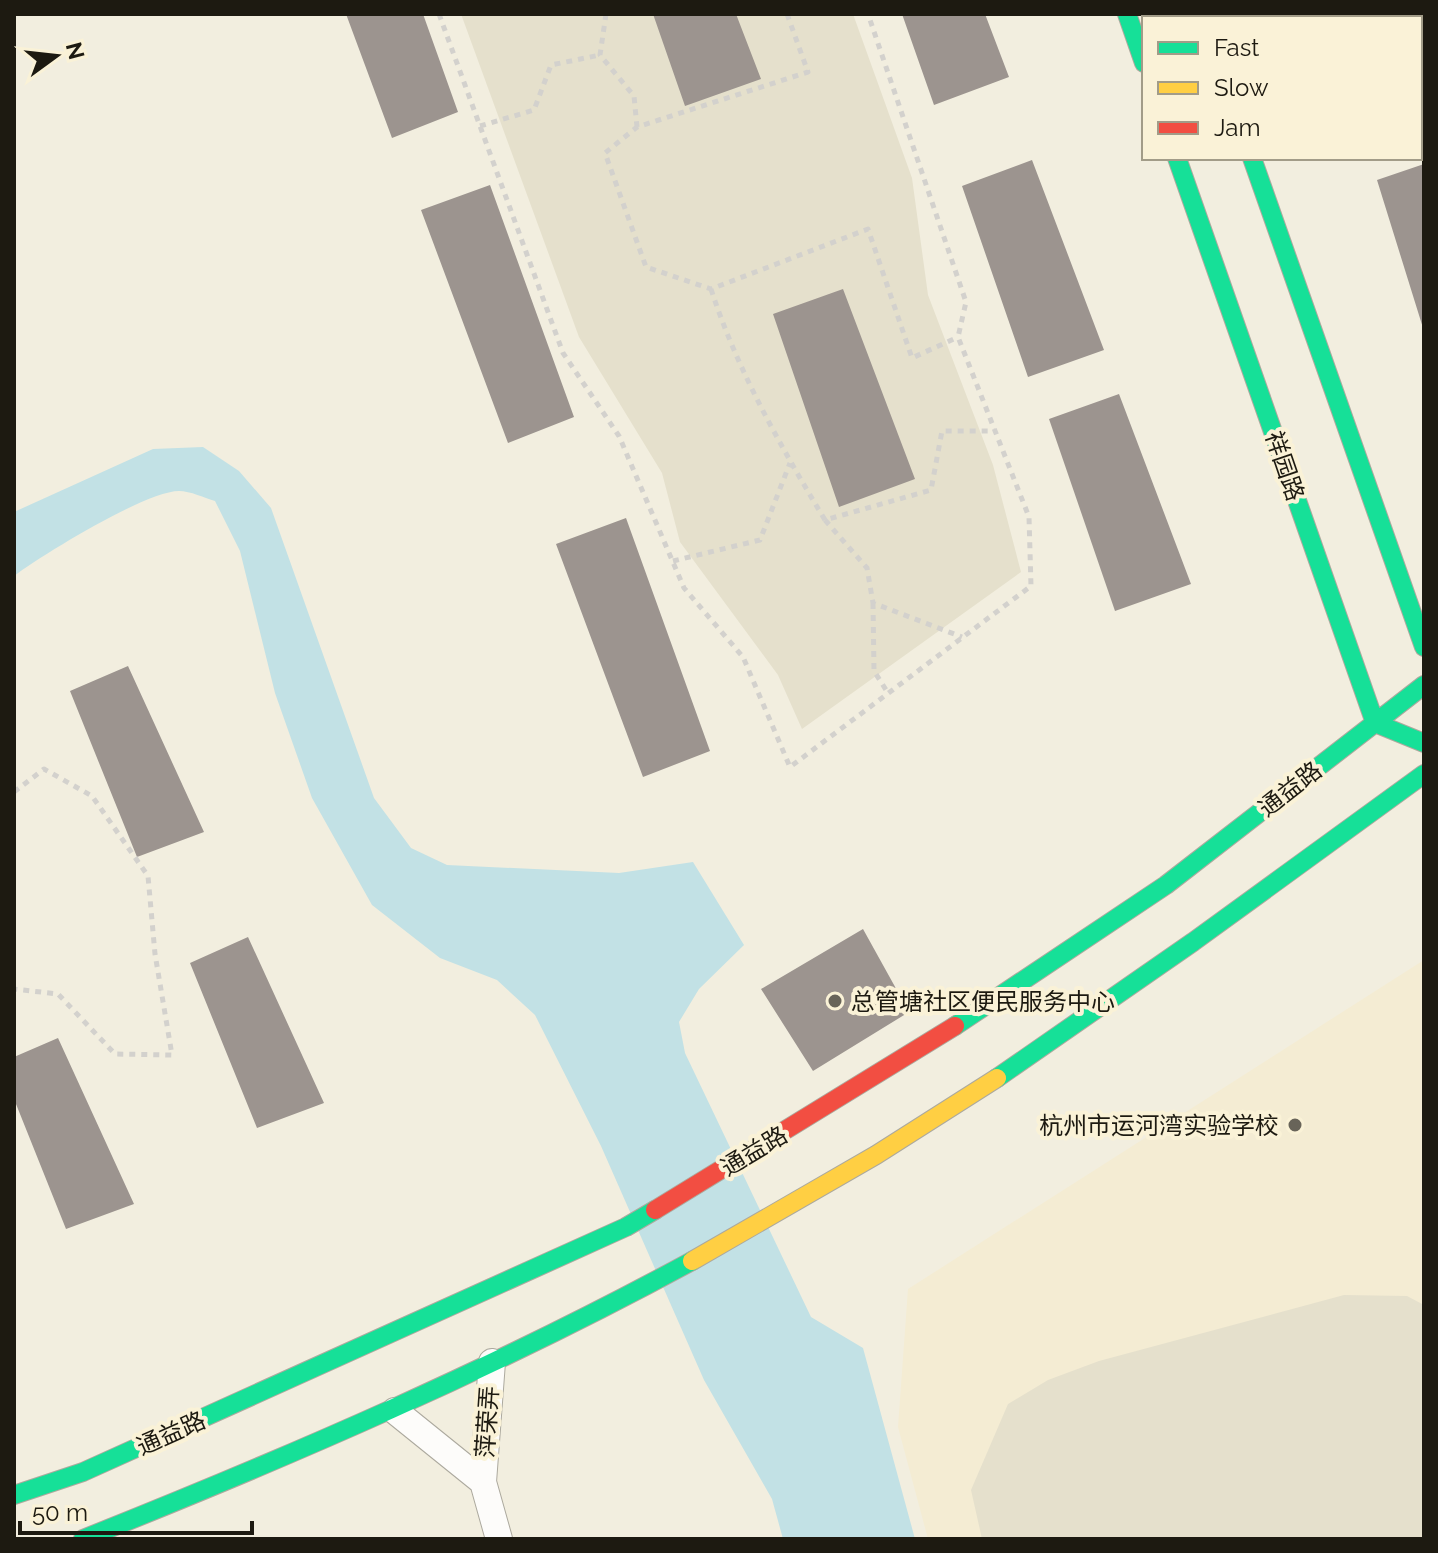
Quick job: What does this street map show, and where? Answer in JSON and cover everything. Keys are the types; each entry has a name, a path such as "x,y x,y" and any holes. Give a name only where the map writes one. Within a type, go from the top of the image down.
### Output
{"main road":[{"path":"1127,14 1142,57"},
{"name":"祥园路","path":"1178,160 1375,723"},
{"path":"1253,160 1424,647"},
{"name":"通益路","path":"14,1495 83,1472 626,1227 758,1150 966,1019 1166,885 1424,685"},
{"path":"1375,723 1424,743"},
{"path":"83,1539 395,1411 657,1280 797,1202 944,1112 1162,964 1424,774"},
{"path":"14,1488 39,1487"}],"street":[{"name":"萍荣弄","path":"492,1362 483,1482 499,1539"},
{"name":"萍荣弄","path":"395,1411 483,1482"}],"path":[{"path":"439,14 563,353 619,436 684,588 743,657 790,767 1031,586 1029,517 958,337 966,302 868,14"},
{"path":"606,14 600,55 634,96 637,127"},
{"path":"787,14 808,72 637,127 605,153 646,267 711,289 868,229 912,358 958,337"},
{"path":"480,126 534,110 551,65 600,55"},
{"path":"711,289 725,334 790,462 825,520 867,568 873,603 874,671 888,693"},
{"path":"825,520 931,490 942,431 995,431"},
{"path":"673,561 760,540 790,462"},
{"path":"873,603 963,637"},
{"path":"14,792 44,769 92,796 148,876 155,954 172,1055 115,1054 58,994 14,989"}],"shaded area":[{"path":"461,14 853,14 912,178 928,295 993,465 1021,572 802,729 778,675 680,542 662,473 579,337"},
{"name":"杭州市运河湾实验学校","path":"1424,960 1424,1539 928,1539 898,1427 908,1289"},
{"path":"1344,1295 1407,1296 1424,1305 1424,1539 982,1539 971,1490 1008,1404 1048,1380 1099,1361"}],"water":[{"path":"203,447 239,471 271,508 374,798 411,848 447,865 619,873 693,862 744,945 699,989 679,1022 685,1053 811,1317 863,1348 915,1539 783,1539 772,1499 704,1380 601,1146 535,1015 497,980 440,958 372,905 312,798 275,693 240,551 215,501 179,491 143,501 70,540 14,576 14,512 153,449"}],"building":[{"path":"346,14 423,14 458,112 392,138"},
{"path":"653,14 736,14 761,79 685,106"},
{"path":"902,14 985,14 1009,77 934,105"},
{"path":"1032,160 1104,350 1028,377 962,186"},
{"path":"1424,164 1424,328 1423,328 1377,180"},
{"path":"490,185 574,417 508,443 421,210"},
{"path":"843,289 915,479 839,507 773,314"},
{"path":"1119,394 1191,584 1115,611 1049,419"},
{"path":"626,518 710,751 643,777 556,544"},
{"path":"128,666 204,832 137,857 70,691"},
{"name":"总管塘社区便民服务中心","path":"863,929 909,1012 813,1071 761,989"},
{"path":"248,937 324,1103 257,1128 190,963"},
{"path":"58,1038 134,1204 66,1229 14,1099 14,1057"}],"traffic: fast":[{"path":"1127,14 1142,57"},
{"path":"1178,160 1375,723 1424,743"},
{"path":"1253,160 1424,647"},
{"path":"955,1026 1166,885 1424,685"},
{"path":"997,1078 1193,942 1424,774"},
{"path":"14,1495 83,1472 626,1227 655,1210"},
{"path":"83,1539 392,1409 543,1338 692,1261"}],"traffic: slow":[{"path":"692,1261 876,1155 997,1078"}],"traffic: jam":[{"path":"655,1210 955,1026"}],"place":[{"name":"总管塘社区便民服务中心","path":"835,1001"},
{"name":"杭州市运河湾实验学校","path":"1295,1125"}]}
